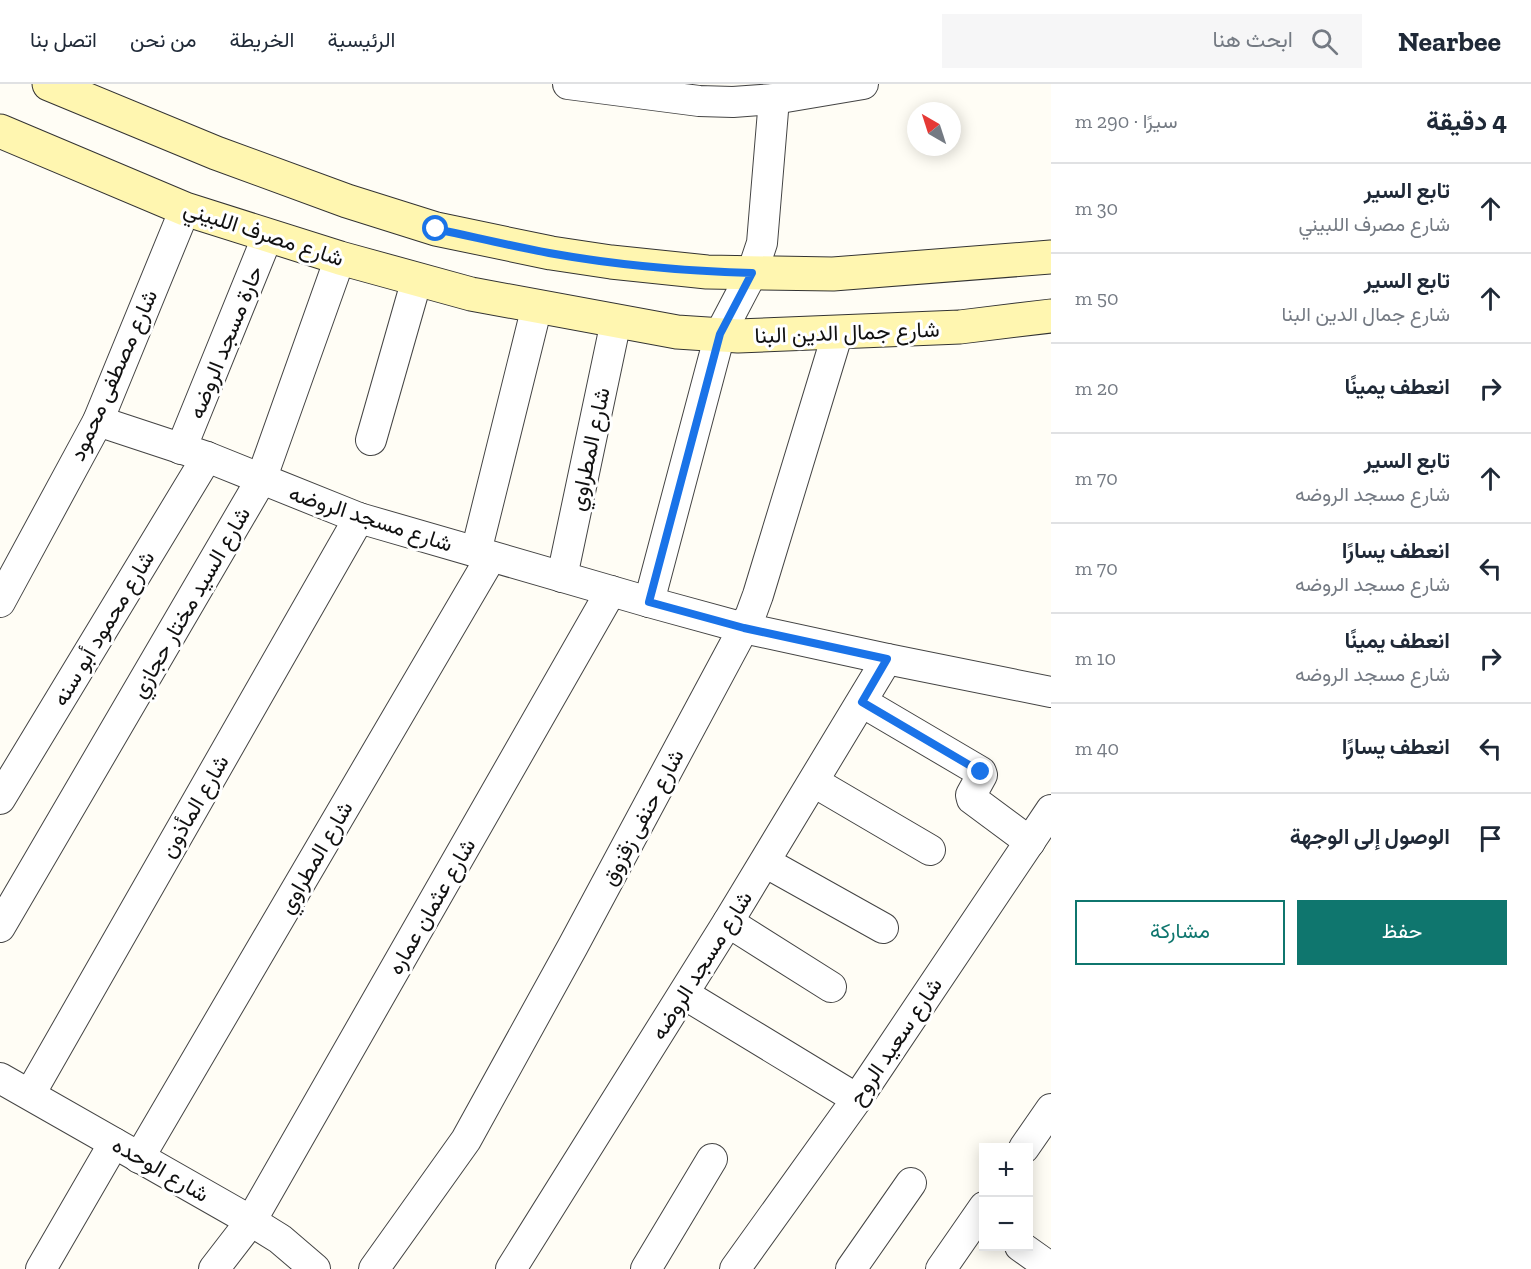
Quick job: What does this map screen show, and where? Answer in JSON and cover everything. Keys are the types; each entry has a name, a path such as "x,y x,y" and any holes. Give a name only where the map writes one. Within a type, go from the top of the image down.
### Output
{"main road":[{"path":"49,84 216,153 347,201 436,229 551,253 697,271 833,274 1051,257"},
{"name":"شارع مصرف اللبيني","path":"0,131 185,209 340,258 471,294 537,306"},
{"name":"شارع جمال الدين البنا","path":"537,306 677,332 747,336 960,327 1051,316"}],"street":[{"path":"568,84 699,101 733,102 774,99 863,84"},
{"path":"649,602 720,334 752,273 762,243 774,99"},
{"name":"شارع مصطفى محمود","path":"0,602 98,421 185,209"},
{"name":"حارة مسجد الروضه","path":"194,453 267,235"},
{"name":"شارع السيد مختار حجازي","path":"0,927 261,480 340,258"},
{"path":"371,440 417,279"},
{"name":"شارع المطراوي","path":"41,1269 127,1150 483,554 537,306"},
{"name":"شارع المطراوي","path":"562,577 616,321"},
{"name":"شارع حنفى زقزوق","path":"374,1269 466,1140 744,628 758,595 838,332"},
{"name":"شارع مسجد الروضه","path":"98,421 194,453 359,518 649,602 744,628 1051,692"},
{"name":"شارع محمود أبو سنه","path":"0,799 194,453"},
{"name":"شارع المأذون","path":"30,1095 359,518"},
{"name":"شارع عثمان عماره","path":"214,1269 251,1221 611,591"},
{"name":"شارع مسجد الروضه","path":"511,1269 684,994 887,659"},
{"path":"862,702 981,772 982,775 971,795 972,799 1030,842"},
{"path":"814,782 930,850"},
{"name":"شارع سعيد الروح","path":"735,1269 857,1100 1051,810"},
{"path":"765,862 883,928"},
{"path":"728,922 831,987"},
{"path":"684,994 857,1100"},
{"name":"شارع الوحده","path":"0,1078 251,1221 280,1239 315,1269"},
{"path":"1027,1143 1051,1109"},
{"path":"646,1269 712,1159"},
{"path":"851,1269 911,1183"},
{"path":"941,1269 979,1218"},
{"path":"1029,1251 1049,1263"}],"route":[{"path":"436,229 551,253 611,262 707,272 752,273 720,334 649,602 744,628 887,659 862,702 981,772"}]}
